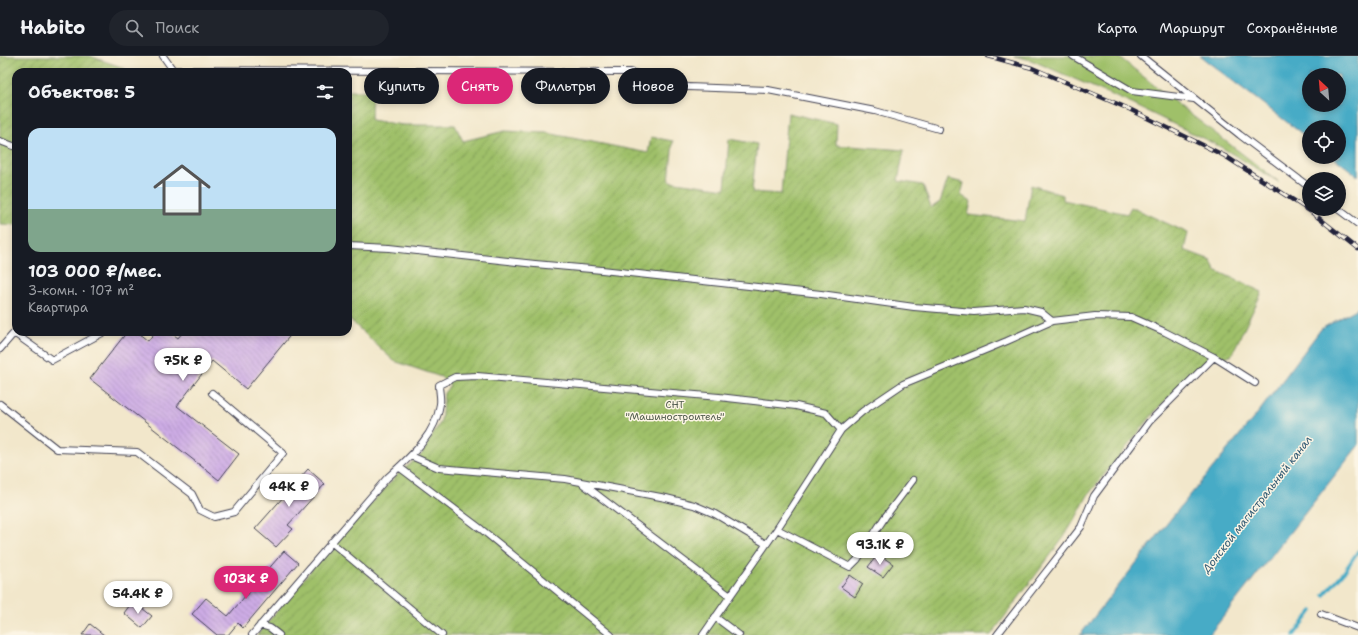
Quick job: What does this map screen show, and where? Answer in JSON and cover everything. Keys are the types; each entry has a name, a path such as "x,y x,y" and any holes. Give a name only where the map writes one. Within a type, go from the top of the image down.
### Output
{"lane":[{"path":"163,56 171,68"},
{"path":"1073,56 1132,91 1196,100"},
{"path":"1142,56 1196,100 1302,182"},
{"path":"352,71 630,72 688,87 768,90 875,111 939,129"},
{"path":"0,141 12,146"},
{"path":"1346,215 1358,224"},
{"path":"352,246 390,248 602,270 813,293 914,307 974,312 1024,308 1041,312 1052,321"},
{"path":"703,635 777,529 841,430 864,411 904,384 1052,321 1095,316 1131,317 1165,332 1214,357 1256,383"},
{"path":"0,349 12,335"},
{"path":"18,336 52,360 97,336"},
{"path":"997,635 1081,527 1094,496 1149,422 1214,357"},
{"path":"252,635 387,478 412,456 434,426 440,403 439,385 455,377 477,376 718,397 796,406 826,413 841,430"},
{"path":"0,404 57,449 137,452 192,494 200,510 214,517 234,512 283,453 212,393"},
{"path":"412,456 439,468 565,479 666,498 694,505 715,514 766,544"},
{"path":"400,467 481,529 611,635"},
{"path":"777,529 850,567 857,560 885,517 913,480"},
{"path":"581,482 730,596"},
{"path":"331,542 442,635"},
{"path":"1321,614 1358,628"},
{"path":"715,617 739,635"},
{"path":"260,624 270,628 279,635"}],"green space":[{"path":"0,56 90,56 123,68 12,68 12,225 0,224"},
{"path":"1014,56 1118,56 1181,107 1279,182 1221,147 1132,104 1031,60"},
{"name":"СНТ \"Машиностроитель\"","path":"352,91 364,91 364,104 372,104 371,120 403,125 455,125 463,141 505,131 547,133 648,153 651,137 673,141 669,181 725,189 729,139 757,144 752,192 781,194 788,113 837,124 836,145 904,150 898,181 923,185 931,208 940,202 948,179 964,183 961,195 971,202 968,215 1025,221 1031,185 1063,195 1063,200 1127,214 1131,207 1188,233 1184,250 1211,260 1215,270 1262,292 1231,356 1208,360 1159,407 1088,495 1064,537 991,635 257,635 327,551 357,518 398,474 421,455 441,421 444,393 450,386 441,377 394,361 352,322"}],"water":[{"path":"1200,56 1358,56 1358,176 1342,164 1346,164 1346,120 1302,120 1302,134"},
{"name":"Донской магистральный канал","path":"1358,308 1358,446 1209,635 1080,635 1173,516 1261,409 1321,329"}],"building":[{"path":"124,336 142,336 148,341 152,336 175,336 178,338 180,336 290,336 246,389 212,361 177,406 239,454 219,480 90,379"},
{"path":"308,469 325,484 288,525 293,529 276,547 255,529"},
{"path":"284,551 298,563 243,628 238,623 228,635 217,635 192,614 206,598 228,616"},
{"path":"878,554 893,564 883,577 868,567"},
{"path":"850,575 863,584 855,597 841,587"},
{"path":"133,601 152,616 142,628 124,613"},
{"path":"90,624 104,635 82,635"}],"waterway":[{"path":"1324,595 1344,572 1358,551"},
{"path":"1294,635 1312,611"}],"railway":[{"path":"988,56 1032,68 1127,108 1225,156 1310,211 1358,249"}]}
